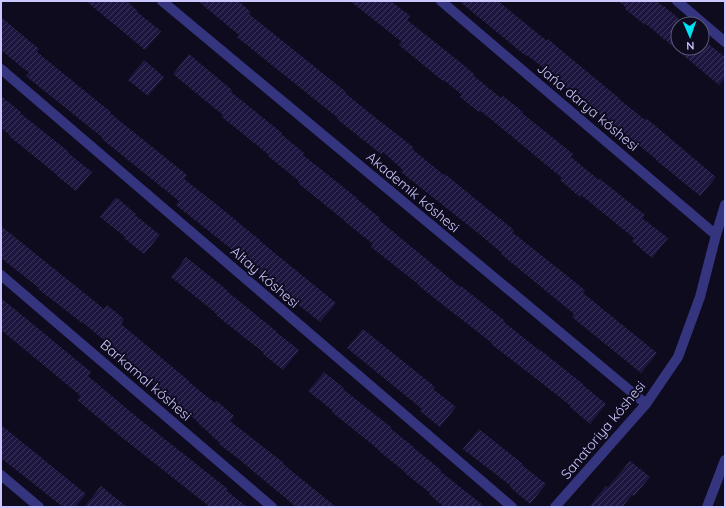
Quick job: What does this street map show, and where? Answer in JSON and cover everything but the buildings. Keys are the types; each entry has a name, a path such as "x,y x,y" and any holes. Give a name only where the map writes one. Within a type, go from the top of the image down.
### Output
{"street":[{"name":"Akademik kóshesi","path":"162,1 646,404"},
{"name":"Jańa darya kóshesi","path":"442,1 720,235"},
{"path":"677,1 725,42"},
{"name":"Altay kóshesi","path":"1,68 512,507"},
{"name":"Sanatoriya kóshesi","path":"555,507 646,404 678,357 700,297 720,235 725,205"},
{"name":"Barkamal kóshesi","path":"1,275 272,507"},
{"path":"707,507 725,460"},
{"path":"1,475 39,507"}]}
